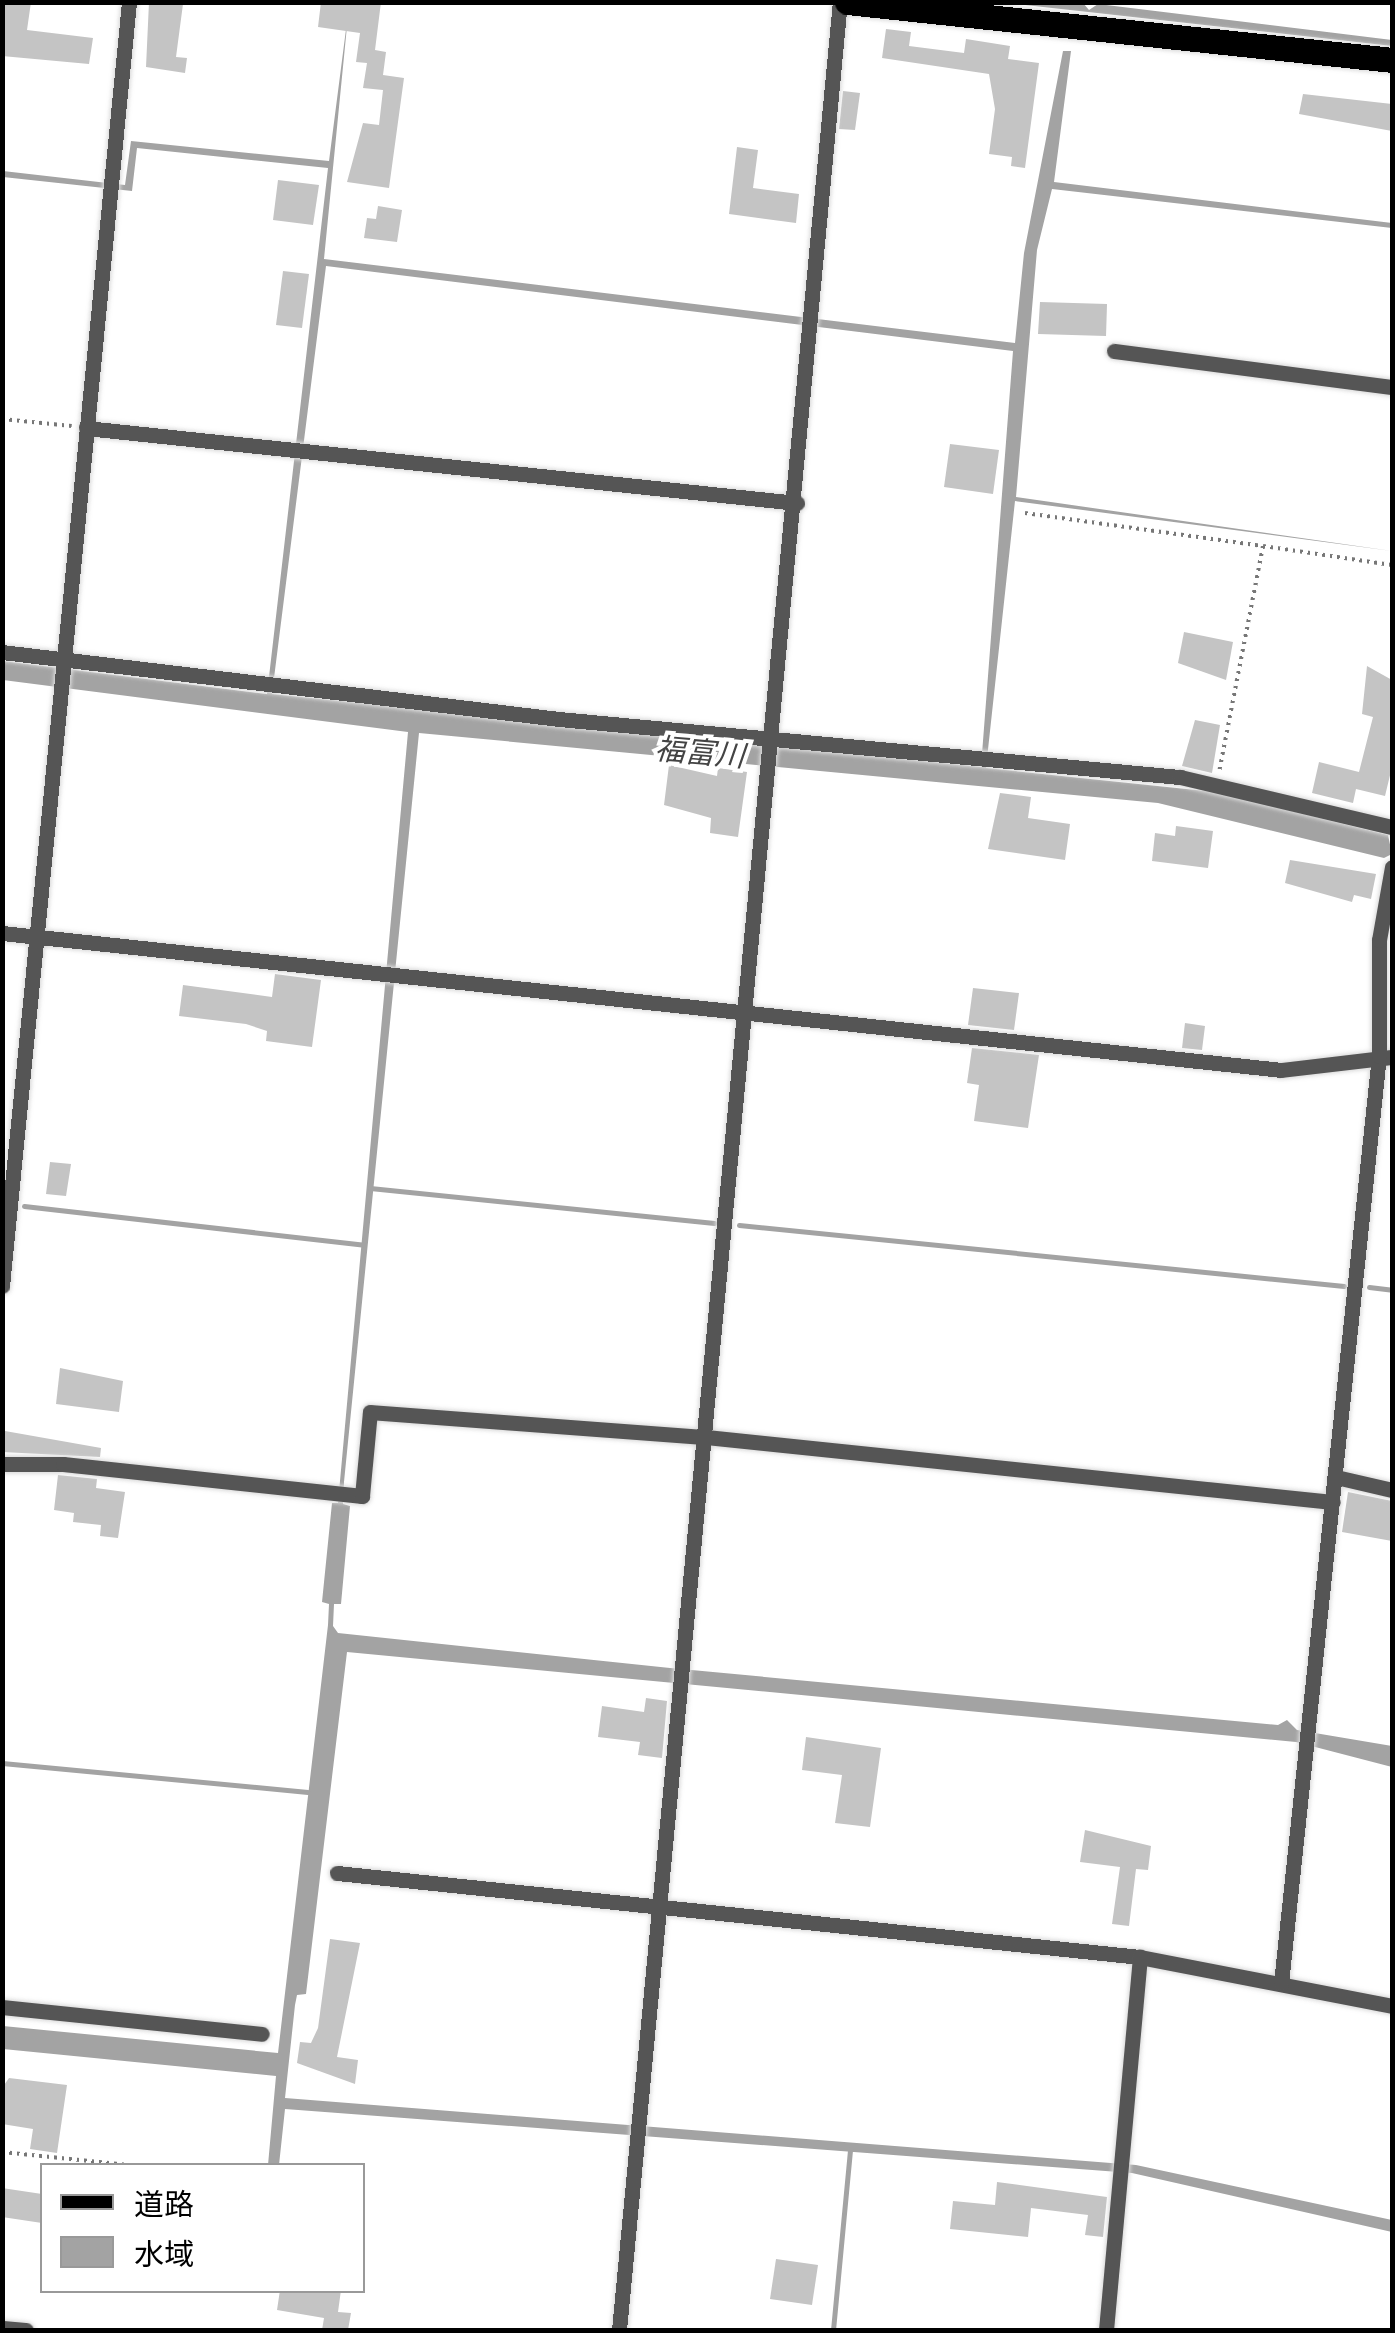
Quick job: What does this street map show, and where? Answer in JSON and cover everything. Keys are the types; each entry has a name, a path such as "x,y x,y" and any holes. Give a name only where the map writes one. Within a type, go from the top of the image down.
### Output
{"main road":[{"path":"844,2 1047,11 1392,60"}],"street":[{"path":"2,1286 129,2"},
{"path":"619,2330 844,2"},
{"path":"1114,351 1392,387"},
{"path":"86,428 797,503"},
{"path":"2,652 64,663 773,743 985,759 1217,784 1392,827"},
{"path":"1282,1983 1386,1056 1379,940 1392,867"},
{"path":"2,933 1281,1070 1386,1056"},
{"path":"2,1464 63,1464 362,1496 370,1412 706,1437 1333,1502"},
{"path":"1336,1477 1392,1490"},
{"path":"337,1873 1140,1956 1392,2006"},
{"path":"1106,2330 1140,1956"},
{"path":"2,2007 262,2034"},
{"path":"2,2328 26,2330"}],"path":[{"path":"2,419 86,428"},
{"path":"1024,512 1392,564"},
{"path":"1217,784 1262,546"},
{"path":"2,2152 109,2163"}],"water":[{"path":"1007,3 1083,3 1089,10 1098,4 1392,40 1392,46"},
{"name":"福富川","path":"349,6 324,259 1015,343 1024,253 1063,51 1071,51 1054,182 1392,223 1392,228 1052,189 1037,250 1016,497 1392,551 1015,501 986,768 1215,792 1388,835 1392,854 1384,858 1158,803 419,733 344,1482 343,1504 350,1506 341,1604 334,1604 333,1626 338,1633 670,1668 1278,1725 1287,1720 1297,1730 1392,1746 1392,1767 1296,1742 347,1652 306,1994 297,1995 285,2098 1136,2165 1392,2220 1392,2232 1132,2173 285,2109 279,2163 268,2163 276,2076 3,2049 3,2026 278,2053 328,1625 329,1604 322,1602 332,1503 338,1503 408,732 3,680 3,661 267,694 328,168 137,148 132,191 3,177 3,171 125,185 131,141 329,161","holes":["326,266 1013,351 981,767 272,694"]}],"building":[{"path":"2,2 31,2 27,30 93,38 89,64 2,56"},
{"path":"149,2 183,4 176,57 187,58 185,73 146,67"},
{"path":"321,2 381,2 375,50 386,52 383,75 404,78 389,188 347,182 363,123 379,125 383,90 363,88 367,63 356,62 360,33 318,27"},
{"path":"886,29 911,32 909,46 964,53 966,39 1010,46 1008,59 1039,63 1025,168 1011,166 1012,157 989,154 995,109 989,74 882,58"},
{"path":"843,91 860,93 855,130 839,129"},
{"path":"1303,94 1392,104 1392,131 1299,114"},
{"path":"737,147 758,150 753,188 799,194 796,223 729,214"},
{"path":"278,180 319,185 313,225 273,220"},
{"path":"378,206 402,210 397,242 364,238 367,218 376,219"},
{"path":"283,271 309,274 302,328 276,325"},
{"path":"1040,302 1107,304 1106,336 1038,334"},
{"path":"950,444 999,450 993,494 944,487"},
{"path":"1184,632 1233,642 1226,680 1178,663"},
{"path":"1367,666 1392,680 1392,767 1385,796 1356,789 1353,803 1312,793 1319,762 1359,772 1373,717 1362,714"},
{"path":"1195,720 1220,725 1212,773 1182,766"},
{"path":"669,765 717,776 718,768 747,772 738,837 710,833 711,818 664,805"},
{"path":"1000,793 1031,797 1028,818 1070,824 1065,860 988,849"},
{"path":"1176,826 1213,831 1208,868 1152,861 1155,833 1175,836"},
{"path":"1290,860 1376,874 1371,899 1354,895 1352,902 1285,883"},
{"path":"275,974 321,980 312,1047 266,1041 267,1031 246,1024 179,1016 183,985 272,997"},
{"path":"973,988 1019,993 1014,1030 968,1025"},
{"path":"1185,1023 1205,1026 1202,1050 1182,1048"},
{"path":"972,1048 1039,1055 1028,1128 974,1121 979,1085 967,1083"},
{"path":"50,1162 71,1164 66,1196 46,1194"},
{"path":"60,1368 123,1381 119,1412 56,1404"},
{"path":"5,1431 101,1448 100,1457 2,1452"},
{"path":"58,1475 97,1479 96,1488 125,1492 118,1538 100,1536 101,1525 73,1522 74,1513 54,1510"},
{"path":"1348,1492 1392,1501 1392,1541 1342,1532"},
{"path":"646,1698 667,1701 662,1758 638,1755 640,1742 598,1737 602,1706 644,1712"},
{"path":"806,1737 881,1748 870,1827 835,1823 842,1775 802,1770"},
{"path":"1085,1830 1151,1846 1148,1870 1136,1869 1129,1926 1112,1924 1120,1867 1080,1862"},
{"path":"330,1939 360,1943 337,2057 358,2060 355,2084 297,2063 300,2042 311,2043 318,2028"},
{"path":"9,2078 67,2085 57,2153 30,2149 33,2129 2,2124 2,2088"},
{"path":"997,2182 1107,2197 1103,2237 1085,2235 1088,2215 1031,2208 1028,2237 950,2229 953,2201 995,2205"},
{"path":"2,2188 40,2194 40,2223 2,2217"},
{"path":"776,2259 818,2265 812,2305 770,2299"},
{"path":"280,2293 341,2293 338,2312 351,2313 348,2330 322,2330 324,2318 277,2310"}],"waterway":[{"path":"370,1188 714,1223"},
{"path":"24,1206 364,1245"},
{"path":"739,1225 1344,1286"},
{"path":"1369,1287 1392,1290"},
{"path":"2,1763 308,1792"},
{"path":"833,2330 850,2149"}]}
